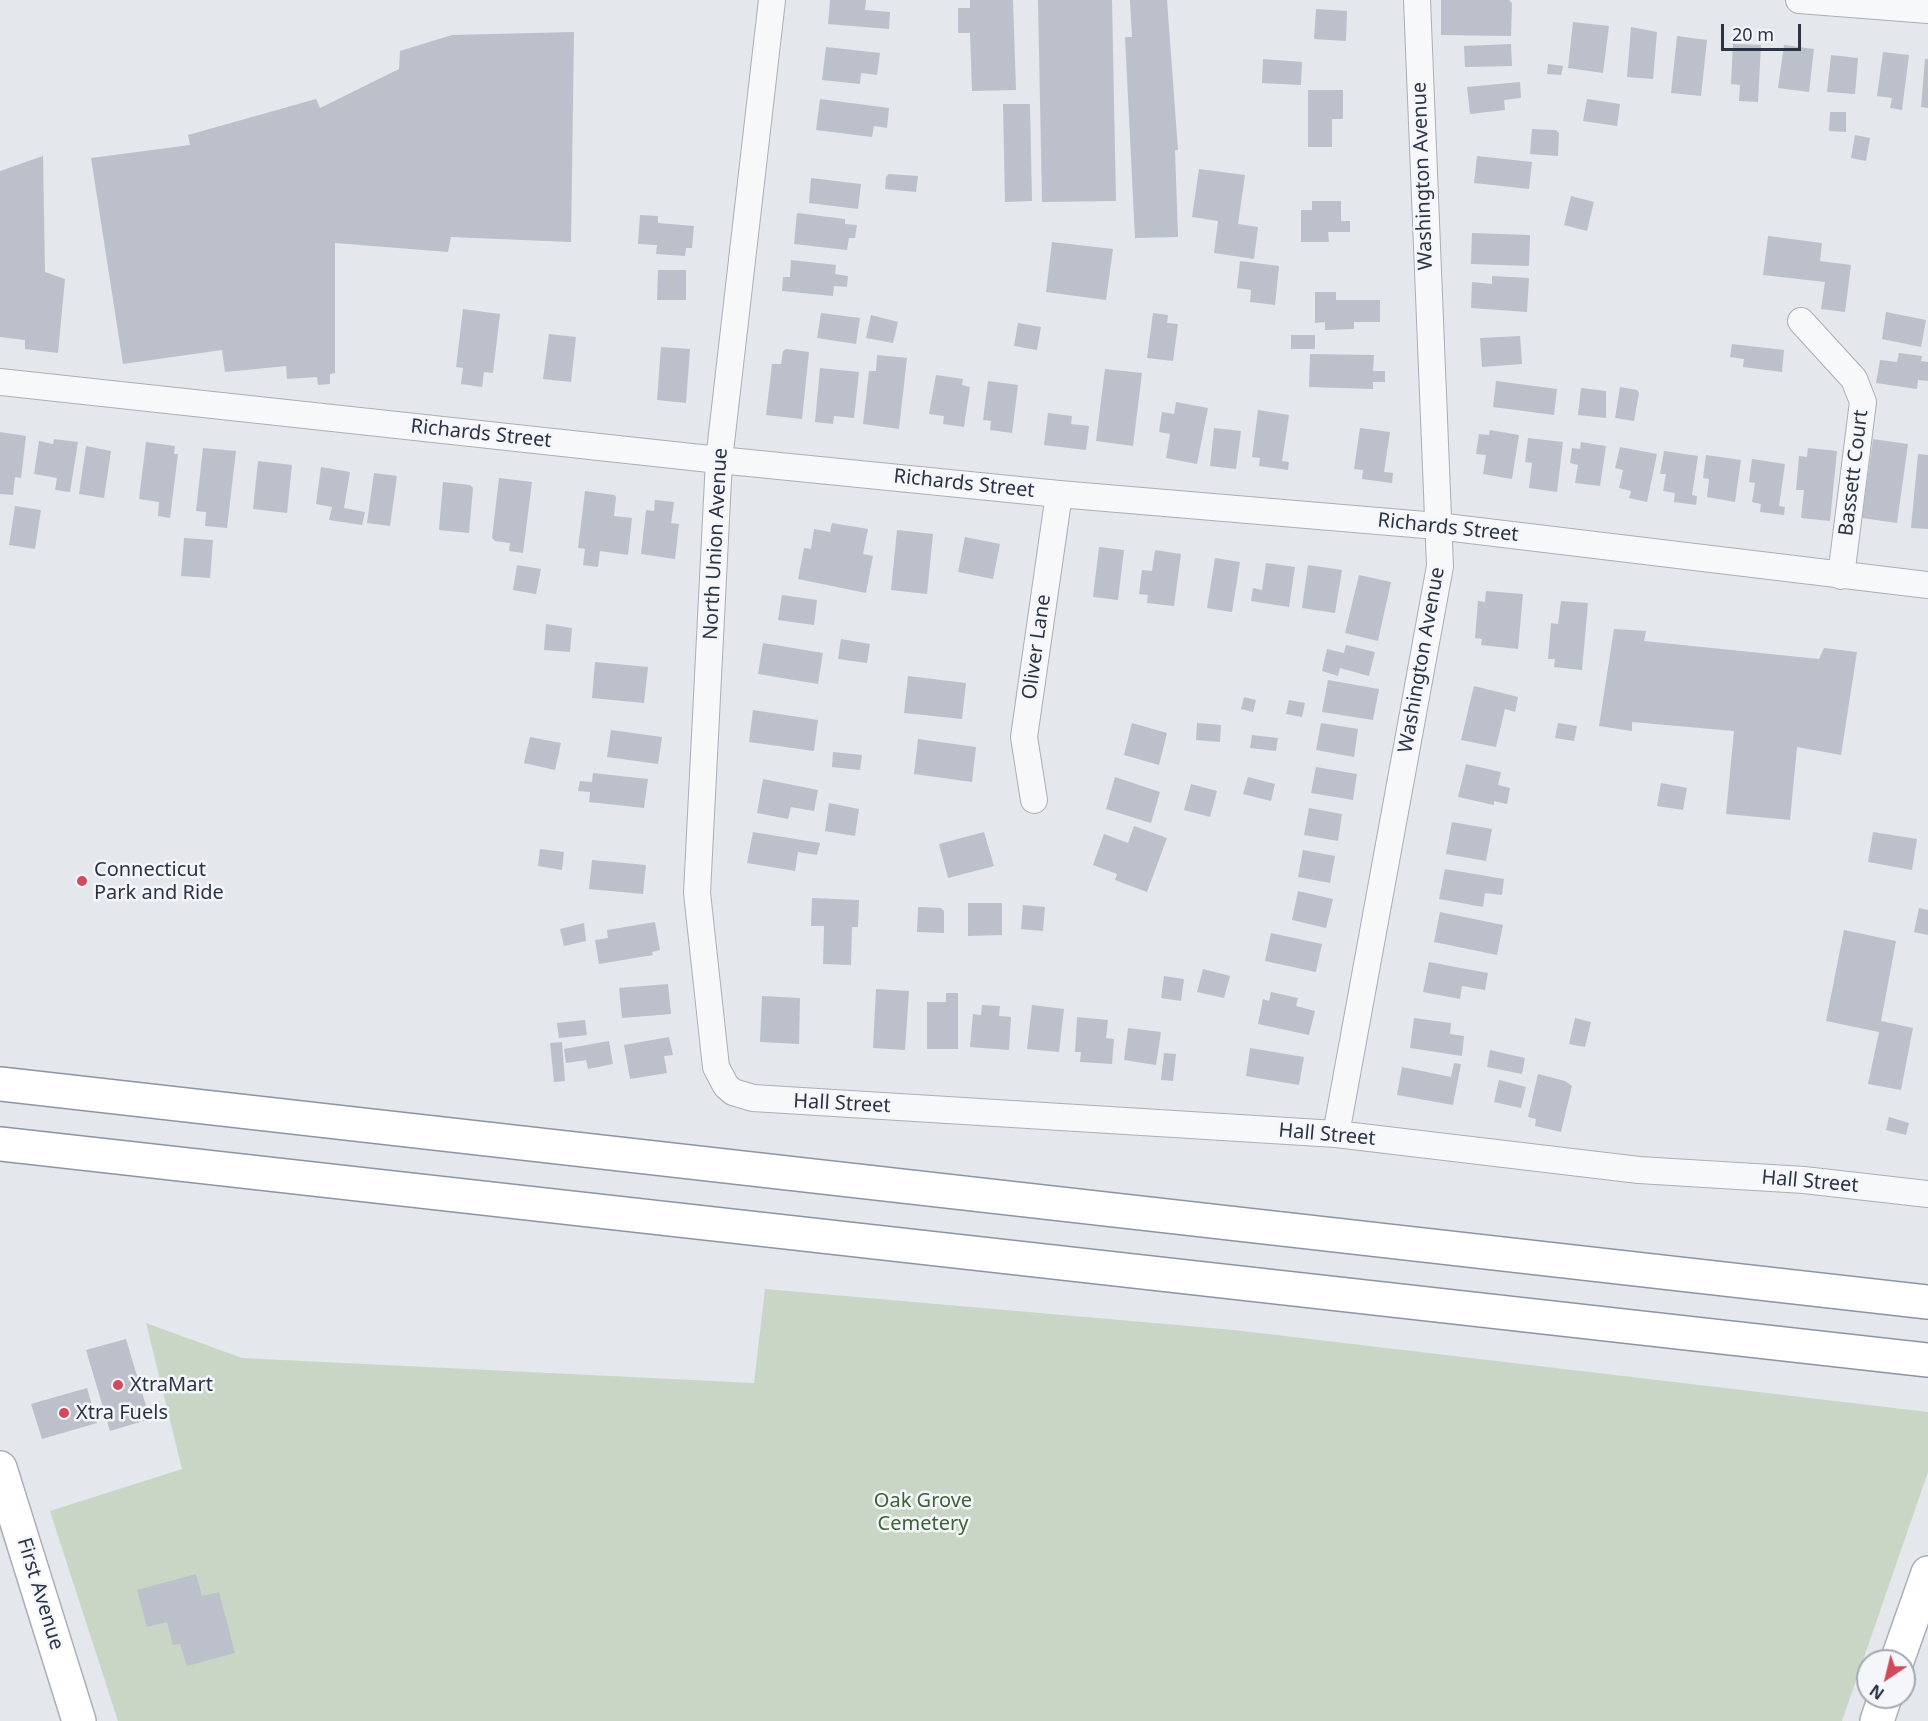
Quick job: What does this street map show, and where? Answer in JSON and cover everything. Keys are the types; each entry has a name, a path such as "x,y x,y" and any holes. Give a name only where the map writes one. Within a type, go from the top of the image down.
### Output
{"main road":[{"path":"0,1084 1922,1301"},
{"path":"1,1144 1914,1358"},
{"name":"First Avenue","path":"0,1467 80,1721"},
{"path":"1905,1649 1918,1630 1928,1573"}],"street":[{"name":"North Union Avenue","path":"726,1086 716,1067 697,893 719,460 771,0"},
{"name":"Washington Avenue","path":"1336,1134 1440,566 1417,0"},
{"path":"1799,0 1928,10"},
{"name":"Bassett Court","path":"1801,321 1854,379 1863,402 1841,576"},
{"name":"Richards Street","path":"0,382 719,460 1059,494 1437,526 1928,585"},
{"name":"Oliver Lane","path":"1034,800 1024,737 1059,494"},
{"name":"Hall Street","path":"726,1086 733,1092 753,1098 1336,1134 1639,1170 1804,1180 1928,1194"}],"green space":[{"name":"Oak Grove Cemetery","path":"765,1289 1234,1330 1928,1412 1928,1472 1867,1649 1856,1649 1856,1680 1842,1721 118,1721 50,1511 182,1469 146,1323 242,1358 754,1383"}],"building":[{"path":"830,0 866,0 865,10 890,12 889,29 828,24"},
{"path":"970,0 1013,0 1016,90 972,91 970,33 958,33 958,8 970,8"},
{"path":"1038,0 1112,0 1116,201 1042,202"},
{"path":"1130,0 1167,0 1178,150 1175,150 1178,237 1135,238 1125,37 1132,37"},
{"path":"1441,0 1509,0 1512,3 1511,36 1441,35"},
{"path":"1316,9 1347,11 1346,41 1314,39"},
{"path":"1573,22 1609,26 1603,73 1568,68"},
{"path":"1631,27 1657,32 1653,79 1627,77"},
{"path":"574,32 571,242 451,237 448,252 335,243 335,373 330,374 330,384 318,385 317,377 287,379 286,366 225,372 222,350 123,364 91,158 190,145 188,135 316,99 320,108 399,69 400,51 452,35"},
{"path":"1677,36 1707,40 1701,96 1671,93"},
{"path":"1511,44 1512,66 1465,67 1464,46"},
{"path":"1733,44 1761,45 1758,102 1739,101 1740,85 1731,84"},
{"path":"1784,45 1814,49 1809,92 1778,88"},
{"path":"826,47 880,53 877,75 861,73 860,84 822,80"},
{"path":"1883,52 1909,55 1902,110 1890,108 1892,98 1877,96"},
{"path":"1831,55 1858,58 1855,94 1827,92"},
{"path":"1263,59 1302,62 1301,85 1262,83"},
{"path":"1925,59 1928,59 1928,108 1921,107"},
{"path":"1548,64 1563,66 1561,75 1547,74"},
{"path":"1520,82 1521,98 1504,100 1505,110 1470,114 1467,87"},
{"path":"1308,90 1343,90 1343,119 1332,119 1332,147 1308,147"},
{"path":"820,99 889,108 887,128 874,126 872,137 816,130"},
{"path":"1587,99 1620,104 1617,126 1583,121"},
{"path":"1003,104 1030,104 1032,201 1005,202"},
{"path":"1830,112 1846,112 1846,132 1829,131"},
{"path":"1532,129 1556,130 1559,133 1558,156 1530,154"},
{"path":"1855,135 1870,138 1866,161 1851,158"},
{"path":"43,156 45,272 65,279 58,353 25,349 25,340 0,337 0,171"},
{"path":"1477,156 1532,162 1529,189 1474,183"},
{"path":"1199,169 1245,175 1238,224 1258,227 1254,259 1214,253 1218,221 1192,217"},
{"path":"889,174 918,176 916,192 885,189 886,177"},
{"path":"811,178 861,184 858,209 809,203"},
{"path":"1571,196 1594,202 1587,231 1564,225"},
{"path":"1312,201 1341,201 1341,221 1350,221 1350,232 1328,232 1329,242 1301,242 1301,210 1312,210"},
{"path":"797,213 845,219 845,224 857,225 855,238 849,238 847,250 794,244"},
{"path":"640,215 658,216 658,223 694,226 692,248 686,248 685,256 656,254 657,245 638,244"},
{"path":"1472,233 1530,235 1529,266 1471,264"},
{"path":"1768,236 1822,243 1820,261 1851,265 1845,312 1821,309 1825,282 1763,275"},
{"path":"1052,242 1113,249 1106,300 1046,292"},
{"path":"791,260 836,265 835,274 848,276 847,287 834,286 833,296 782,291 783,277 790,277"},
{"path":"1240,261 1279,266 1275,305 1250,302 1251,290 1237,288"},
{"path":"658,270 686,270 686,300 657,300"},
{"path":"1492,276 1529,278 1527,312 1471,308 1472,282 1492,284"},
{"path":"1315,292 1336,292 1336,300 1380,300 1380,322 1354,322 1354,329 1325,330 1325,322 1315,323"},
{"path":"463,309 500,314 493,373 484,372 482,387 461,384 463,368 456,367"},
{"path":"1886,312 1926,320 1921,347 1882,339"},
{"path":"821,313 860,318 856,344 817,338"},
{"path":"1153,313 1168,315 1167,323 1178,324 1173,361 1147,358"},
{"path":"871,315 898,322 893,343 866,338"},
{"path":"1018,323 1041,327 1037,350 1014,346"},
{"path":"549,334 576,337 571,382 543,379"},
{"path":"1291,335 1315,335 1315,349 1291,349"},
{"path":"1520,336 1522,364 1482,367 1480,338"},
{"path":"1732,344 1784,350 1782,372 1743,367 1744,359 1730,357"},
{"path":"661,347 690,349 686,403 657,400"},
{"path":"786,349 809,352 802,419 766,415 772,364 781,364 783,351"},
{"path":"1899,353 1922,356 1921,361 1928,362 1928,381 1918,380 1917,389 1876,383 1880,360 1897,362"},
{"path":"1310,354 1374,355 1373,371 1385,371 1385,382 1373,382 1373,389 1309,387"},
{"path":"877,355 907,358 899,429 863,424 869,371 876,371"},
{"path":"820,368 859,372 854,418 834,416 833,424 815,422"},
{"path":"1105,369 1142,373 1133,446 1096,441"},
{"path":"936,375 963,379 962,385 970,387 964,427 943,424 944,416 929,414"},
{"path":"988,381 1018,385 1012,433 990,430 991,421 983,420"},
{"path":"1496,381 1557,389 1554,415 1493,407"},
{"path":"1620,387 1637,390 1639,393 1634,421 1615,418"},
{"path":"1581,388 1606,391 1606,418 1578,415"},
{"path":"1176,402 1208,408 1197,464 1166,458 1170,434 1159,432 1162,412 1174,414"},
{"path":"1258,410 1289,415 1282,461 1289,462 1288,470 1259,466 1260,458 1252,457"},
{"path":"1048,413 1072,416 1071,424 1089,426 1086,450 1044,445"},
{"path":"1214,428 1241,431 1236,469 1210,466"},
{"path":"1360,428 1390,432 1384,472 1393,473 1392,483 1362,479 1363,470 1354,469"},
{"path":"1490,430 1519,435 1512,479 1483,474 1486,455 1476,454 1479,434 1489,435"},
{"path":"0,432 26,436 21,478 15,477 13,495 0,494"},
{"path":"1528,438 1563,442 1557,492 1529,488 1532,463 1525,462"},
{"path":"54,439 78,442 70,492 55,490 57,478 34,474 39,441 53,444"},
{"path":"1873,439 1908,444 1897,523 1862,518"},
{"path":"146,442 175,446 174,454 178,454 170,518 158,516 159,502 139,499"},
{"path":"1581,442 1606,446 1600,486 1575,483 1578,465 1570,463 1572,448 1580,449"},
{"path":"86,446 111,451 104,498 79,494"},
{"path":"1620,447 1657,454 1647,502 1629,498 1631,491 1619,488 1623,470 1615,468"},
{"path":"203,448 236,451 227,528 205,526 206,512 196,511"},
{"path":"1808,448 1837,451 1830,521 1801,518 1804,490 1796,490 1799,456 1807,457"},
{"path":"1664,451 1698,456 1692,495 1697,496 1696,505 1674,502 1675,493 1663,491 1666,474 1660,474"},
{"path":"1918,454 1928,455 1928,529 1911,528"},
{"path":"1706,455 1741,460 1735,502 1707,497 1709,479 1703,478"},
{"path":"1752,459 1785,464 1779,506 1785,507 1784,515 1760,512 1761,504 1752,502 1755,483 1749,482"},
{"path":"258,461 292,465 287,513 253,509"},
{"path":"321,467 350,472 344,508 365,512 362,525 329,520 332,507 316,504"},
{"path":"374,473 397,476 390,526 367,523"},
{"path":"499,478 532,482 523,553 509,551 510,543 495,541 492,538"},
{"path":"443,482 470,485 473,488 469,533 439,530"},
{"path":"585,491 614,495 616,497 614,516 632,518 628,555 600,551 598,567 583,565 585,549 578,548"},
{"path":"655,500 674,502 671,523 679,524 675,559 641,554 646,510 654,511"},
{"path":"15,506 41,510 35,549 9,545"},
{"path":"832,523 868,529 863,554 873,556 866,593 798,579 804,548 811,549 814,529 830,532"},
{"path":"897,530 933,534 927,594 891,590"},
{"path":"965,537 1000,544 993,579 958,572"},
{"path":"184,538 213,540 210,578 181,576"},
{"path":"1099,547 1124,550 1118,600 1093,597"},
{"path":"1155,550 1181,554 1174,606 1147,603 1148,595 1139,594 1142,570 1152,571"},
{"path":"1215,558 1240,562 1232,612 1207,608"},
{"path":"1266,563 1295,567 1289,607 1251,601 1253,588 1262,590"},
{"path":"517,565 541,569 536,594 513,590"},
{"path":"1308,565 1342,570 1335,613 1302,608"},
{"path":"1359,575 1391,582 1378,641 1345,633"},
{"path":"1486,591 1523,594 1518,649 1481,645 1482,639 1475,638 1478,601 1485,602"},
{"path":"782,595 817,600 814,625 778,620"},
{"path":"1561,601 1588,603 1582,670 1554,667 1555,659 1548,659 1551,623 1558,624"},
{"path":"546,624 572,628 570,652 544,650"},
{"path":"1614,629 1646,631 1644,641 1819,659 1824,648 1857,652 1841,755 1797,747 1790,820 1726,814 1734,731 1632,722 1632,731 1599,726"},
{"path":"841,639 870,644 867,663 838,659"},
{"path":"763,643 823,653 818,684 758,674"},
{"path":"1346,645 1375,652 1369,676 1340,668 1338,676 1322,671 1327,649 1344,653"},
{"path":"595,662 648,667 644,703 592,698"},
{"path":"908,676 966,683 962,719 904,713"},
{"path":"1328,680 1379,689 1373,720 1322,712"},
{"path":"1474,686 1518,697 1515,712 1505,709 1496,747 1461,740"},
{"path":"1244,697 1256,700 1253,712 1241,709"},
{"path":"1289,700 1305,703 1302,717 1286,714"},
{"path":"753,710 818,720 814,751 749,742"},
{"path":"1132,723 1167,733 1159,765 1124,755"},
{"path":"1197,723 1221,725 1220,742 1196,740"},
{"path":"1321,723 1358,729 1354,757 1316,750"},
{"path":"1558,723 1577,726 1574,741 1555,738"},
{"path":"611,730 662,737 658,764 607,757"},
{"path":"1252,735 1278,738 1276,751 1250,748"},
{"path":"530,737 561,743 555,770 524,763"},
{"path":"918,739 976,747 972,782 914,774"},
{"path":"833,752 862,755 860,770 832,767"},
{"path":"1466,764 1501,772 1498,785 1510,788 1507,804 1494,801 1494,805 1458,797"},
{"path":"1316,767 1357,774 1353,800 1311,793"},
{"path":"593,773 648,779 644,808 589,802 590,792 578,791 580,781 592,782"},
{"path":"1115,777 1160,792 1151,823 1106,809"},
{"path":"1248,777 1275,784 1271,801 1243,794"},
{"path":"763,779 818,790 814,811 791,807 788,819 757,813"},
{"path":"1661,783 1687,788 1683,810 1657,806"},
{"path":"1191,784 1217,791 1210,817 1184,810"},
{"path":"829,803 859,809 855,836 825,831"},
{"path":"1309,808 1342,814 1338,841 1304,835"},
{"path":"1452,822 1492,829 1486,861 1446,854"},
{"path":"1134,826 1167,838 1147,892 1115,880 1117,874 1093,865 1104,834 1128,843"},
{"path":"753,832 820,843 817,855 798,852 795,871 747,863"},
{"path":"984,832 994,866 948,878 939,844"},
{"path":"1873,832 1917,839 1912,870 1868,862"},
{"path":"540,849 564,852 562,870 538,866"},
{"path":"1303,850 1335,856 1330,883 1298,877"},
{"path":"592,860 646,865 643,894 589,889"},
{"path":"1445,869 1504,879 1502,895 1485,893 1483,907 1439,899"},
{"path":"1298,891 1333,899 1326,928 1292,920"},
{"path":"812,898 859,900 858,927 852,927 851,965 823,964 824,926 811,926"},
{"path":"968,903 1002,903 1002,935 968,936"},
{"path":"1023,905 1045,907 1043,931 1021,929"},
{"path":"918,907 941,908 944,911 944,933 917,932"},
{"path":"1919,908 1928,910 1928,935 1914,932"},
{"path":"1440,912 1503,925 1497,955 1434,942"},
{"path":"655,922 660,950 652,952 653,955 599,964 595,940 608,938 607,930"},
{"path":"584,923 586,941 564,946 560,929"},
{"path":"1844,930 1896,941 1881,1021 1913,1028 1901,1090 1868,1084 1879,1032 1826,1021"},
{"path":"1271,933 1322,944 1316,972 1265,961"},
{"path":"1429,962 1488,973 1485,990 1462,986 1460,999 1423,992"},
{"path":"1203,969 1230,976 1224,998 1197,992"},
{"path":"1164,976 1184,979 1181,1001 1161,998"},
{"path":"668,984 671,1014 622,1018 619,988"},
{"path":"876,989 909,991 905,1050 873,1048"},
{"path":"1271,992 1298,998 1296,1006 1315,1011 1309,1035 1258,1024 1263,999 1269,1001"},
{"path":"946,993 958,993 958,1049 927,1049 927,1002 946,1002"},
{"path":"762,996 800,998 799,1044 760,1042"},
{"path":"982,1005 1000,1006 999,1016 1011,1017 1009,1050 970,1047 973,1014 981,1015"},
{"path":"1032,1005 1064,1009 1059,1052 1027,1049"},
{"path":"1077,1017 1108,1020 1106,1038 1114,1039 1112,1064 1080,1062 1081,1052 1075,1052"},
{"path":"1414,1018 1451,1023 1450,1034 1464,1036 1462,1056 1410,1048"},
{"path":"1575,1018 1591,1022 1585,1047 1569,1044"},
{"path":"585,1020 587,1035 559,1038 557,1023"},
{"path":"1128,1028 1161,1032 1156,1065 1124,1060"},
{"path":"669,1037 673,1055 664,1056 667,1073 630,1079 624,1045"},
{"path":"609,1041 613,1064 588,1069 586,1060 566,1063 564,1049"},
{"path":"562,1042 565,1081 554,1082 550,1043"},
{"path":"1250,1048 1304,1057 1299,1085 1246,1076"},
{"path":"1490,1050 1525,1058 1522,1074 1487,1067"},
{"path":"1164,1053 1176,1054 1173,1081 1161,1080"},
{"path":"1454,1063 1461,1064 1453,1105 1397,1095 1402,1067 1451,1077"},
{"path":"1538,1074 1565,1081 1572,1086 1561,1132 1535,1126 1536,1119 1528,1117"},
{"path":"1499,1080 1526,1087 1521,1108 1494,1102"},
{"path":"1889,1117 1909,1123 1906,1135 1886,1130"},
{"name":"XtraMart","path":"126,1339 150,1419 110,1431 86,1350"},
{"name":"Xtra Fuels","path":"87,1388 97,1423 42,1439 31,1404"},
{"path":"196,1574 202,1596 219,1592 235,1653 187,1666 180,1644 173,1645 167,1622 147,1627 137,1590"}],"place":[{"name":"Connecticut Park and Ride","path":"82,881"},
{"name":"XtraMart","path":"118,1385"},
{"name":"Xtra Fuels","path":"64,1413"}]}
